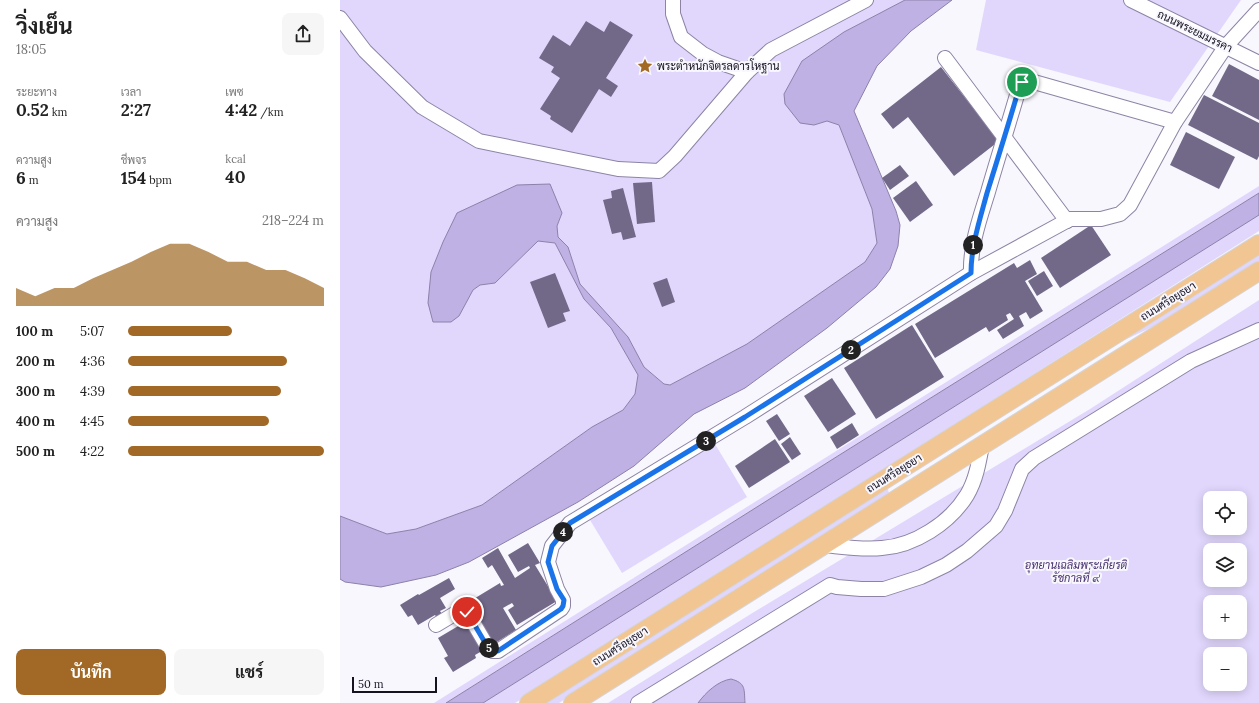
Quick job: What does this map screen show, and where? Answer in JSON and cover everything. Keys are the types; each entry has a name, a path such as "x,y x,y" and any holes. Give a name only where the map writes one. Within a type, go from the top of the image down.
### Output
{"main road":[{"name":"ถนนศรีอยุธยา","path":"529,703 1259,244"},
{"name":"ถนนศรีอยุธยา","path":"573,703 1259,271"},
{"path":"896,472 908,492"}],"street":[{"path":"673,0 673,14 681,37 703,54 718,62 747,72"},
{"path":"340,18 365,51 422,107 479,141 618,169 659,171 675,156 747,72 771,50 866,0"},
{"name":"ถนนพระยมมรรคา","path":"1131,0 1259,63"},
{"path":"436,625 461,610 467,612 487,646 493,651 498,651 561,609 563,606 564,600 557,589 548,562 552,546 570,523 745,417 971,273 1067,221 1101,219 1120,214 1130,205 1175,122 1226,46 1259,10"},
{"path":"945,58 1067,221"},
{"path":"971,273 974,243 1004,137 1022,82 1034,82 1175,122"},
{"path":"638,703 830,586 861,590 884,589 921,577 946,565 967,551 996,526 1005,511 1022,469 1034,458 1191,361 1259,330"},
{"path":"824,545 856,549 883,548 904,544 922,536 954,512 967,494 978,469 982,445"}],"green space":[{"path":"340,0 905,0 844,32 814,125 827,121 839,125 872,209 877,243 865,262 747,344 670,385 664,384 644,367 628,337 580,284 568,247 558,237 557,226 562,213 517,185 459,316 473,290 480,285 495,283 538,241 555,243 584,299 611,328 638,375 635,394 623,410 592,427 482,505 416,529 387,534 340,516"},
{"path":"986,0 1241,0 1170,102 976,50"},
{"path":"1259,186 1259,193 446,703 434,703"},
{"path":"1259,215 1259,231 515,703 483,703"},
{"path":"1259,250 1259,261 1163,322 1116,344"},
{"name":"อุทยานเฉลิมพระเกียรติ รัชกาลที่ ๙","path":"1259,300 1259,703 608,703 754,612 1090,409"},
{"path":"715,444 747,497 622,573 590,520"},
{"path":"883,488 888,489 889,494 559,703 541,703"}],"shaded area":[{"path":"905,0 952,0 911,31 877,66 854,111 896,211 900,225 898,246 890,269 876,287 827,328 745,388 694,414 634,466 578,502 469,562 436,575 381,587 345,582 340,579 340,516 387,534 416,529 482,505 592,427 623,410 635,394 638,375 611,328 584,299 555,243 538,241 495,283 480,285 473,290 459,316 451,322 433,322 428,303 431,272 457,213 517,185 550,184 562,213 557,226 558,237 568,247 580,284 628,337 644,367 664,384 670,385 747,344 865,262 877,243 872,209 839,125 827,121 814,125 800,123 785,104 784,94 802,61 844,32"},
{"path":"1259,193 1259,215 483,703 446,703 841,454"},
{"path":"731,679 742,685 745,703 698,703 721,682"}],"building":[{"path":"586,21 604,32 610,21 633,35 606,78 618,86 611,97 599,89 572,133 550,119 551,116 540,109 560,78 551,72 554,67 539,58 553,35 570,46"},
{"path":"1229,64 1259,80 1259,120 1212,96"},
{"path":"941,67 999,141 954,176 908,117 893,129 881,114"},
{"path":"1204,95 1259,123 1259,156 1257,160 1188,125"},
{"path":"1186,132 1235,157 1219,189 1170,165"},
{"path":"900,165 909,176 890,190 882,178"},
{"path":"916,181 933,205 910,222 893,198"},
{"path":"652,182 655,222 637,224 633,183"},
{"path":"623,188 636,237 623,240 621,232 612,234 603,200 612,198 611,191"},
{"path":"1091,225 1111,255 1060,288 1041,258"},
{"path":"1030,260 1037,274 1025,281 1043,311 1030,319 1026,312 1019,316 1024,326 1003,339 997,330 1014,319 1010,313 1006,315 1008,320 989,332 986,327 935,358 915,324 1014,263 1017,268"},
{"path":"1044,271 1053,286 1037,296 1028,281"},
{"path":"555,273 570,311 563,313 566,321 548,328 530,282"},
{"path":"667,278 675,302 662,307 653,283"},
{"path":"912,325 944,377 876,419 844,368"},
{"path":"832,378 856,414 828,432 804,396"},
{"path":"777,414 790,434 779,441 766,421"},
{"path":"852,423 859,435 837,449 830,437"},
{"path":"790,437 801,454 792,460 781,444"},
{"path":"775,439 790,462 749,488 735,466"},
{"path":"528,543 540,563 535,565 557,601 517,625 508,610 514,606 512,603 503,608 516,630 492,645 467,603 500,583 501,586 504,585 492,565 488,568 482,558 498,548 515,578 530,568 529,566 518,572 508,555"},
{"path":"449,578 455,589 440,598 446,608 440,611 443,616 438,619 435,615 418,625 412,615 408,617 400,605"},
{"path":"465,622 482,651 475,655 476,658 453,672 444,658 448,656 438,638"}],"place":[{"name":"พระตำหนักจิตรลดารโหฐาน","path":"645,66"}],"route":[{"path":"467,612 487,646 493,651 498,651 561,609 564,600 557,589 548,562 552,546 570,523 745,417 971,273 974,243 981,216 1022,82"}]}
